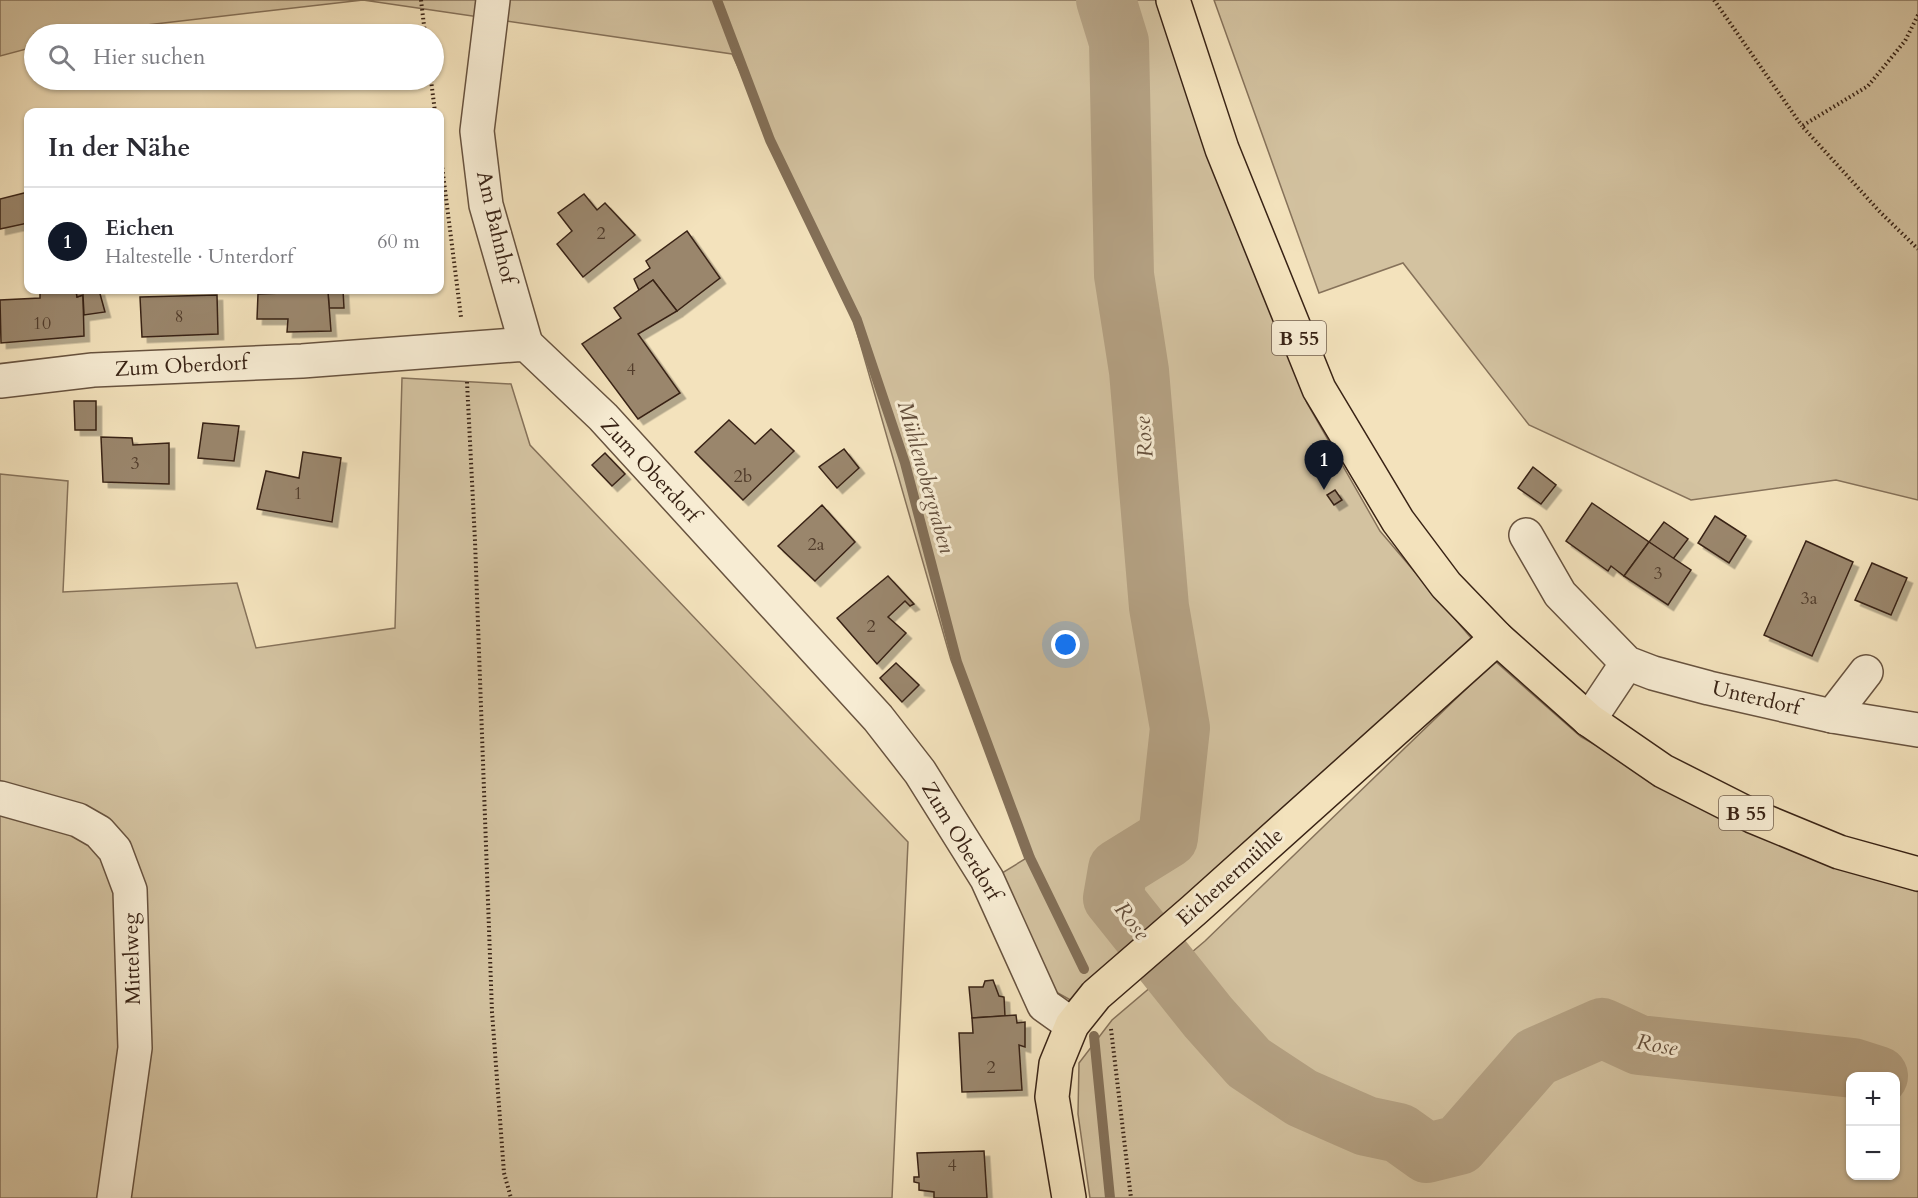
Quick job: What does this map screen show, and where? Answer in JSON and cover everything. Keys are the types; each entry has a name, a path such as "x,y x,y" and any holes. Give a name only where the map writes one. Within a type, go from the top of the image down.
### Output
{"main road":[{"name":"B 55","path":"1173,0 1222,149 1319,389 1398,521 1446,585 1497,638 1588,720 1663,771 1752,816 1839,852 1918,874"},
{"name":"Eichenermühle","path":"1069,1198 1052,1097 1056,1064 1072,1025 1096,995 1497,638"}],"street":[{"name":"Am Bahnhof","path":"493,0 477,130 486,205 526,344"},
{"name":"Zum Oberdorf","path":"0,381 93,370 302,360 526,344 603,417 878,718 920,772 987,879 1044,1005 1072,1025"},
{"name":"Unterdorf","path":"1526,535 1560,594 1627,663 1653,673 1709,688 1832,716 1918,730"},
{"path":"1588,720 1627,663"},
{"path":"1832,716 1866,672"},
{"name":"Mittelweg","path":"0,798 78,820 99,832 115,850 130,890 135,1048 114,1198"}],"path":[{"path":"421,0 424,24"},
{"path":"1714,0 1802,126 1880,212 1918,249"},
{"path":"1802,126 1868,86 1905,41 1918,15"},
{"path":"432,90 434,108"},
{"path":"476,541 492,1012 504,1173 511,1198"},
{"path":"1106,987 1131,1198"}],"shaded area":[{"path":"0,0 363,0 155,24 24,24 24,50 0,56"},
{"path":"363,0 1159,0 1307,403 1380,531 1472,639 1074,1002 1056,992 1002,873 1025,859 951,660 854,322 732,54"},
{"path":"1214,0 1918,0 1918,500 1836,480 1691,500 1529,425 1403,263 1319,293"},
{"path":"402,378 511,384 530,445 908,842 892,1198 0,1198 0,474 68,481 63,592 237,583 256,648 395,628"},
{"path":"1495,661 1581,737 1751,832 1918,892 1918,1198 1090,1198 1078,1114 1079,1063 1112,1020 1205,941"}],"building":[{"path":"24,193 24,224 0,229 0,199"},
{"path":"584,194 597,210 605,203 635,235 583,277 557,244 572,231 558,213"},
{"path":"687,231 720,278 677,311 653,280 639,290 634,279 650,268 646,261"},
{"path":"653,280 677,311 638,334 680,393 638,419 582,344 621,318 614,308"},
{"path":"40,294 77,294 77,297 83,295 84,336 1,343 0,300 40,298"},
{"path":"77,294 100,294 105,312 84,315 83,295 77,297"},
{"path":"258,294 328,294 331,331 287,332 288,319 257,319"},
{"path":"328,294 343,294 344,308 329,308"},
{"path":"217,295 218,334 142,337 140,297"},
{"path":"74,401 96,401 96,430 75,430"},
{"path":"729,420 755,444 771,429 794,451 743,500 695,452"},
{"path":"203,423 239,426 234,461 198,458"},
{"path":"101,437 132,438 133,445 169,443 169,484 103,482"},
{"path":"844,449 859,468 837,488 819,467"},
{"path":"303,452 341,458 332,522 257,509 266,471 299,478"},
{"path":"605,453 625,474 612,486 592,465"},
{"path":"1533,467 1556,485 1541,504 1518,488"},
{"path":"1335,490 1342,500 1334,505 1327,495"},
{"path":"1592,503 1649,542 1624,576 1611,566 1608,571 1566,541"},
{"path":"822,505 855,542 815,581 778,546"},
{"path":"1715,516 1746,536 1729,563 1698,543"},
{"path":"1664,522 1688,539 1673,559 1649,542"},
{"path":"1806,541 1853,562 1812,656 1764,635"},
{"path":"1649,542 1691,570 1668,605 1624,576"},
{"path":"1872,563 1907,578 1891,615 1855,600"},
{"path":"888,576 914,604 910,606 905,601 888,617 906,633 877,664 837,618"},
{"path":"896,663 919,685 902,702 880,678"},
{"path":"993,980 999,996 1004,997 1005,1016 972,1018 969,987 983,987 985,981"},
{"path":"1016,1015 1017,1023 1025,1022 1025,1047 1019,1045 1022,1090 962,1092 959,1033 973,1033 972,1018"},
{"path":"984,1151 987,1198 934,1198 934,1192 919,1190 919,1183 914,1182 914,1177 919,1177 917,1153"}],"waterway":[{"name":"Mühlenobergraben","path":"717,0 770,140 857,320 905,463 957,662 1030,858 1084,969"},
{"name":"Rose","path":"1106,0 1119,42 1124,275 1139,371 1159,607 1180,728 1168,838 1118,869 1113,898 1208,1017 1249,1063 1302,1098 1366,1126 1399,1133 1427,1153 1459,1145 1536,1057 1602,1028 1639,1045 1853,1068 1866,1072"},
{"name":"Mühlenobergraben","path":"1094,1036 1110,1198"}],"place":[{"name":"Eichen","path":"1324,490"}]}
